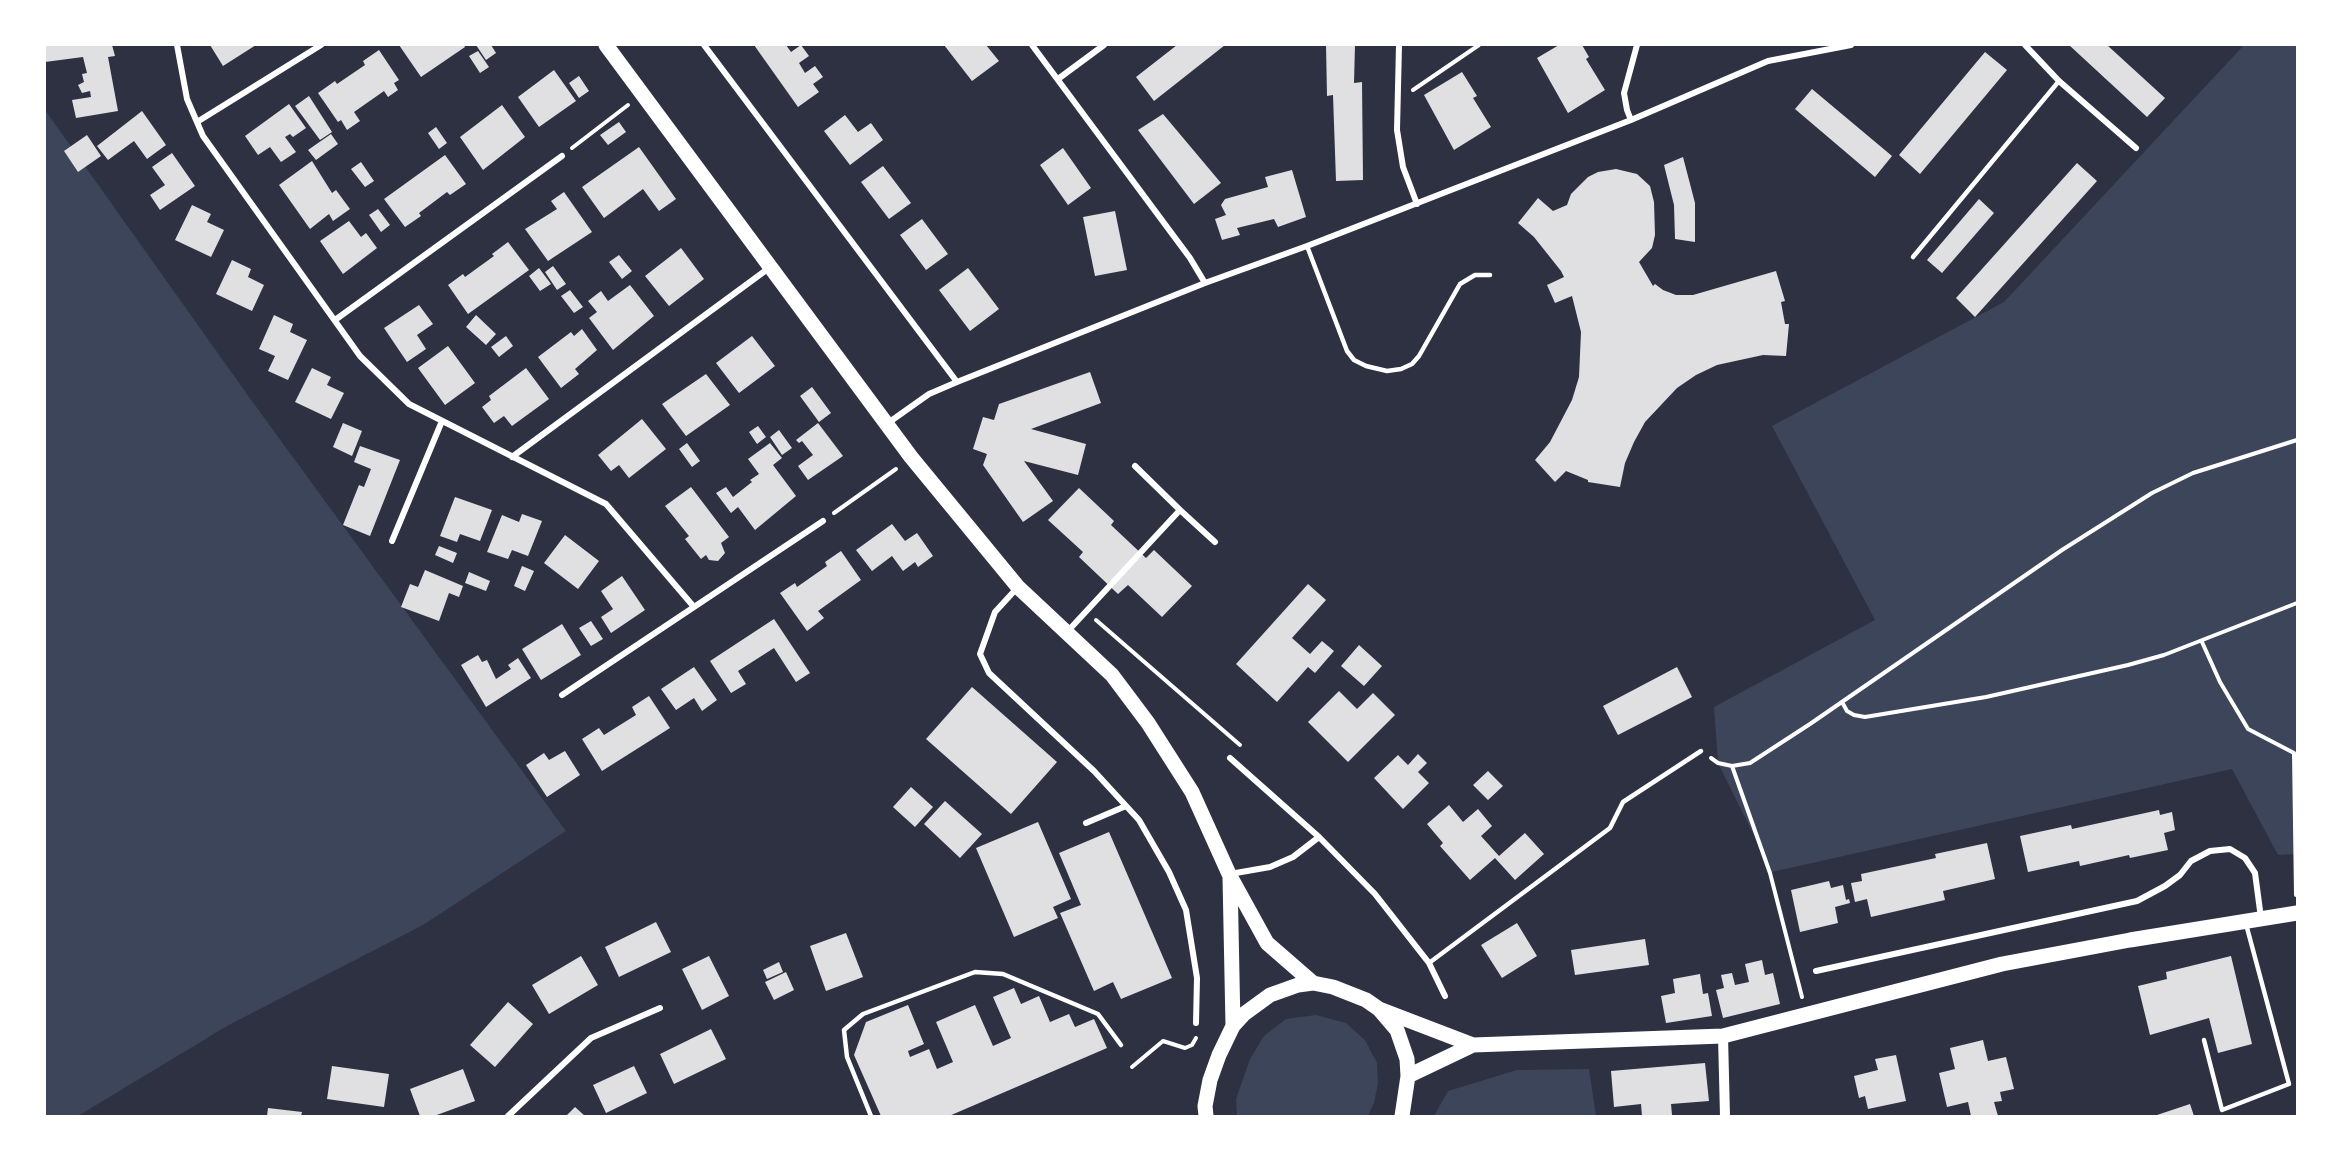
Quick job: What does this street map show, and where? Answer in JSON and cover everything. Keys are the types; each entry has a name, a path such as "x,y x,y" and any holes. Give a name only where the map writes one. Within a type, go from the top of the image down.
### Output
{"main road":[{"path":"606,45 911,457 1018,587 1112,675 1148,723 1192,792 1229,874 1267,944 1313,983"},
{"path":"1229,874 1233,1026"},
{"path":"1203,1113 1219,1055 1233,1026 1244,1014 1270,994 1298,985 1313,983 1352,993 1379,1009 1473,1045 1723,1036 2002,964 2297,913"},
{"path":"1379,1009 1396,1030 1402,1043 1408,1076 1402,1116"},
{"path":"1408,1076 1473,1045"}],"street":[{"path":"177,45 187,99 203,136 360,356 409,404 606,504 694,607"},
{"path":"197,122 321,45"},
{"path":"704,45 957,382"},
{"path":"1032,45 1190,258 1205,284"},
{"path":"1058,79 1104,45"},
{"path":"1399,45 1397,130 1403,167 1417,204"},
{"path":"1631,120 1624,93 1636,45"},
{"path":"886,424 929,394 957,382 1631,120 1768,61 1851,45"},
{"path":"2025,45 2059,81 2136,148"},
{"path":"335,320 562,156"},
{"path":"512,457 770,268"},
{"path":"392,541 442,421"},
{"path":"1135,466 1215,542"},
{"path":"1066,632 1180,510"},
{"path":"562,695 823,521"},
{"path":"1018,587 995,612 980,654 989,672 1094,771 1139,820 1170,872 1186,910 1197,978 1196,1023"},
{"path":"1230,758 1319,837 1376,894 1428,963 1445,996"},
{"path":"1086,823 1126,806"},
{"path":"1229,874 1278,863 1293,857 1319,837"},
{"path":"1816,971 2137,901 2165,886 2180,875 2191,861 2210,851 2230,849 2245,858 2255,873 2261,919"},
{"path":"508,1116 591,1038 660,1008"},
{"path":"1723,1036 1725,1116"}],"lane":[{"path":"1913,257 2059,81"},
{"path":"1307,246 1347,351 1354,360 1387,372 1412,364 1419,356 1460,284 1475,275 1490,275"},
{"path":"1428,963 1610,828 1623,802 1701,750"},
{"path":"2204,1040 2222,1110 2289,1084 2246,921"},
{"path":"871,1116 847,1057 844,1030 863,1014 975,972 1003,974 1098,1014 1121,1045"}],"path":[{"path":"1398,100 1479,45"},
{"path":"562,156 642,94"},
{"path":"1701,750 1718,764 1732,766 1750,763 2062,550 2152,493 2193,472 2297,440"},
{"path":"823,521 887,477 911,457"},
{"path":"1842,702 1847,711 1865,717 1986,697 2128,666 2202,642 2297,603"},
{"path":"1087,612 1243,748"},
{"path":"2202,642 2220,682 2248,729 2296,752 2297,913"},
{"path":"1732,766 1770,873 1802,998 1811,995"},
{"path":"1132,1067 1163,1041 1185,1048 1192,1045 1198,1035 1196,1023"}],"shaded area":[{"path":"2244,45 2297,45 2297,854 2278,855 2232,769 1772,872 1718,763 1714,707 1875,620 1772,426 2004,302"},
{"path":"45,110 249,397 566,831 423,925 227,1026 78,1116 45,1116"},
{"path":"1316,1015 1346,1023 1365,1040 1377,1063 1378,1083 1374,1103 1368,1116 1237,1116 1236,1099 1250,1059 1264,1036 1286,1019"},
{"path":"1589,1069 1596,1116 1434,1116 1448,1091 1517,1070"}],"building":[{"path":"45,45 112,45 115,56 108,57 118,111 76,118 72,100 91,97 90,91 82,93 78,85 84,82 82,74 87,73 83,57 45,62"},
{"path":"210,45 256,45 223,66"},
{"path":"399,45 464,45 465,47 421,77"},
{"path":"476,45 491,45 496,53 486,60"},
{"path":"754,45 786,45 791,52 801,45 809,56 799,63 805,73 815,66 823,77 813,84 819,92 798,107"},
{"path":"944,45 986,45 999,61 972,81"},
{"path":"1177,45 1225,45 1154,101 1136,77"},
{"path":"1326,45 1355,45 1354,83 1362,82 1363,180 1336,181 1333,95 1327,96"},
{"path":"1559,45 1582,45 1589,57 1586,59 1605,90 1568,113 1537,58"},
{"path":"2069,45 2107,45 2165,98 2147,117"},
{"path":"379,50 399,80 394,83 398,90 388,97 384,91 354,112 360,121 347,130 341,120 338,122 318,93 335,81 337,84 365,65 363,61"},
{"path":"478,51 489,67 480,73 469,56"},
{"path":"1985,52 2007,70 1920,174 1899,155"},
{"path":"554,70 576,101 539,127 518,97"},
{"path":"1462,72 1477,96 1473,98 1491,127 1454,150 1424,95"},
{"path":"579,76 589,91 579,98 569,83"},
{"path":"1812,89 1892,156 1875,177 1795,109"},
{"path":"309,96 332,132 320,140 295,106"},
{"path":"289,104 306,128 293,137 290,134 285,137 296,152 281,162 270,147 258,155 245,136"},
{"path":"502,105 525,137 483,170 460,137"},
{"path":"142,111 166,145 147,159 134,141 108,160 97,146"},
{"path":"1163,114 1221,183 1194,204 1138,130"},
{"path":"845,115 858,132 871,123 883,140 850,165 824,131"},
{"path":"619,122 626,132 608,145 600,135"},
{"path":"436,127 447,143 439,149 428,133"},
{"path":"331,134 338,144 316,160 308,150"},
{"path":"87,135 101,156 78,172 64,151"},
{"path":"639,147 676,199 659,211 643,189 604,218 582,187"},
{"path":"1063,148 1091,188 1068,205 1040,165"},
{"path":"172,153 195,186 160,210 150,195 165,185 152,167"},
{"path":"445,155 466,184 450,195 447,192 405,227 384,199"},
{"path":"1683,157 1695,203 1695,242 1675,239 1674,205 1664,165"},
{"path":"312,161 332,193 336,190 350,209 333,221 329,214 310,229 279,185"},
{"path":"361,162 374,181 365,187 351,169"},
{"path":"2077,163 2097,181 1975,317 1956,298"},
{"path":"883,166 911,203 889,219 861,182"},
{"path":"1616,169 1637,174 1650,186 1654,202 1655,235 1652,248 1639,262 1653,286 1655,284 1676,295 1693,295 1776,271 1785,301 1781,302 1785,324 1789,324 1786,356 1763,355 1717,365 1677,388 1645,422 1625,463 1620,487 1588,482 1566,471 1555,482 1535,460 1550,442 1572,400 1579,377 1581,332 1572,296 1555,303 1547,285 1564,277 1561,271 1534,237 1518,223 1538,198 1553,211 1567,205 1571,194 1588,177 1598,172"},
{"path":"1292,170 1306,217 1278,227 1274,219 1237,228 1240,235 1222,240 1215,219 1226,215 1221,205 1225,199 1268,187 1265,177"},
{"path":"564,192 592,232 548,261 525,229 557,209 551,201"},
{"path":"1979,199 1994,213 1942,273 1927,260"},
{"path":"192,205 211,214 207,222 224,230 211,257 175,240"},
{"path":"378,209 390,225 381,232 369,215"},
{"path":"1115,211 1127,270 1095,276 1083,217"},
{"path":"922,219 948,254 926,270 900,235"},
{"path":"349,221 361,237 366,233 377,248 343,274 320,241"},
{"path":"508,242 529,270 468,314 448,285 463,274 465,277 494,256 492,254"},
{"path":"681,248 704,279 669,306 645,276"},
{"path":"619,255 632,271 622,279 609,262"},
{"path":"232,260 251,269 248,277 264,285 252,311 216,294"},
{"path":"553,266 566,284 557,290 545,272"},
{"path":"539,268 551,284 540,291 529,276"},
{"path":"968,268 999,309 970,331 939,290"},
{"path":"630,285 654,316 613,350 589,318 597,312 588,301 601,291 608,301"},
{"path":"570,290 583,307 574,313 561,296"},
{"path":"419,305 433,324 417,335 426,349 407,362 384,328"},
{"path":"274,315 293,324 290,332 307,340 288,380 268,371 275,356 259,349"},
{"path":"476,315 496,334 486,345 466,327"},
{"path":"582,329 597,350 575,369 579,374 561,388 538,357 571,332 574,336"},
{"path":"506,336 513,346 499,357 491,347"},
{"path":"752,336 775,366 739,393 716,363"},
{"path":"448,346 475,383 445,405 418,368"},
{"path":"312,368 331,377 327,385 344,393 331,419 295,402"},
{"path":"526,368 549,399 512,426 504,416 494,423 482,407 491,400 489,396"},
{"path":"1090,372 1101,403 1031,429 1086,444 1078,475 1024,461 1053,501 1023,522 983,465 987,454 973,449 983,417 994,420 999,404"},
{"path":"706,374 730,405 686,436 662,404"},
{"path":"812,387 831,413 819,422 800,396"},
{"path":"642,419 666,449 629,478 619,465 611,471 598,455"},
{"path":"343,423 362,431 352,456 333,447"},
{"path":"818,423 843,456 808,480 798,466 813,455 802,441 799,443 796,440"},
{"path":"758,426 766,437 757,444 749,432"},
{"path":"779,430 792,448 782,455 770,437"},
{"path":"687,443 700,461 692,467 679,449"},
{"path":"770,443 782,458 773,465 796,496 755,530 738,507 731,513 716,493 726,487 733,497 752,482 750,480 759,474 748,459"},
{"path":"360,446 400,460 370,536 343,525 359,485 364,487 371,469 354,462"},
{"path":"691,487 729,537 721,543 725,553 718,561 709,560 706,555 701,559 685,539 689,536 665,506"},
{"path":"1079,488 1114,521 1111,525 1146,558 1154,550 1192,586 1162,617 1128,585 1118,594 1079,557 1083,552 1048,520"},
{"path":"455,497 492,510 480,541 460,534 457,542 440,536"},
{"path":"522,514 542,521 528,556 512,550 508,559 487,552 502,515 519,522"},
{"path":"892,524 905,541 917,533 933,556 918,567 915,562 903,571 892,556 872,571 856,550"},
{"path":"565,535 599,561 578,589 544,563"},
{"path":"439,546 457,553 453,563 435,555"},
{"path":"841,551 861,580 818,611 824,618 807,631 780,593 795,583 797,587 827,566 825,562"},
{"path":"522,566 534,571 525,591 514,586"},
{"path":"425,570 463,586 459,597 449,593 439,621 401,607 410,584 418,587"},
{"path":"469,572 490,581 486,591 465,583"},
{"path":"622,576 645,610 611,633 601,617 613,609 601,591"},
{"path":"1308,584 1326,600 1292,638 1310,654 1322,641 1334,651 1315,673 1308,667 1277,702 1236,664"},
{"path":"774,619 810,673 796,682 774,648 738,671 746,684 731,693 710,661"},
{"path":"591,621 603,639 591,646 579,628"},
{"path":"562,624 581,655 541,680 522,649"},
{"path":"1359,645 1382,666 1364,686 1341,666"},
{"path":"478,655 482,662 487,660 496,679 511,669 508,665 518,658 531,678 486,707 461,665"},
{"path":"694,667 717,700 702,711 694,698 676,710 661,689"},
{"path":"1677,667 1692,697 1618,735 1603,706"},
{"path":"972,687 1057,762 1011,814 926,739"},
{"path":"1339,691 1357,709 1373,693 1395,715 1348,762 1308,722"},
{"path":"649,696 670,728 602,771 582,739 599,728 604,735 636,715 632,707"},
{"path":"565,751 580,775 547,797 526,765 544,753 549,760"},
{"path":"1418,754 1427,763 1418,772 1429,783 1403,809 1374,778 1398,755 1408,765"},
{"path":"1488,771 1503,786 1488,800 1473,785"},
{"path":"911,787 933,807 915,827 893,807"},
{"path":"945,801 982,834 960,858 924,824"},
{"path":"1449,805 1463,822 1478,809 1492,826 1481,836 1499,856 1525,833 1544,854 1515,880 1495,858 1470,880 1440,846 1443,843 1427,824"},
{"path":"2159,810 2160,815 2172,812 2175,830 2164,833 2168,850 2130,858 2129,855 2080,866 2079,861 2028,872 2020,836 2071,825 2072,829"},
{"path":"1038,822 1071,899 1053,907 1058,918 1014,937 976,848"},
{"path":"1109,832 1172,978 1121,999 1113,982 1094,991 1060,913 1081,905 1059,853"},
{"path":"1987,843 1995,879 1943,891 1945,900 1871,917 1867,899 1855,902 1851,883 1862,881 1861,874 1936,858 1935,854"},
{"path":"1829,881 1831,888 1843,885 1846,900 1849,899 1850,903 1835,907 1838,923 1800,932 1791,890"},
{"path":"656,922 671,952 619,977 605,947"},
{"path":"1517,923 1537,956 1502,978 1481,945"},
{"path":"846,933 863,977 826,991 810,946"},
{"path":"1645,939 1649,965 1575,975 1571,950"},
{"path":"581,956 598,985 549,1014 532,985"},
{"path":"709,956 729,996 702,1010 682,969"},
{"path":"2231,956 2252,1044 2218,1053 2209,1018 2150,1035 2138,986 2167,979 2166,972"},
{"path":"1762,960 1765,975 1773,973 1780,1004 1723,1018 1716,990 1724,988 1721,975 1732,973 1735,985 1749,982 1745,964"},
{"path":"779,962 783,972 767,979 763,970"},
{"path":"786,972 794,990 774,1000 765,982"},
{"path":"1700,974 1703,994 1708,993 1712,1016 1666,1023 1661,996 1675,993 1673,979"},
{"path":"1014,988 1021,1004 1039,996 1050,1022 1069,1014 1075,1027 1094,1019 1107,1048 949,1116 881,1116 854,1055 866,1022 908,1005 924,1044 908,1051 910,1057 929,1049 937,1069 953,1062 936,1022 975,1005 993,1046 1011,1038 993,997"},
{"path":"508,1002 533,1024 495,1067 470,1045"},
{"path":"711,1029 726,1059 674,1084 660,1054"},
{"path":"1983,1040 1988,1061 2006,1057 2014,1089 2000,1092 2002,1101 1994,1102 1998,1116 1971,1116 1968,1102 1947,1107 1939,1073 1955,1069 1950,1048"},
{"path":"1896,1055 1906,1101 1868,1109 1865,1096 1859,1098 1854,1076 1878,1070 1875,1059"},
{"path":"1705,1063 1709,1101 1671,1104 1672,1115 1660,1116 1642,1116 1641,1104 1614,1107 1611,1071"},
{"path":"332,1066 389,1074 384,1107 327,1099"},
{"path":"634,1066 647,1093 606,1113 593,1085"},
{"path":"463,1069 475,1101 434,1116 420,1116 410,1089"},
{"path":"2190,1104 2194,1116 2154,1116"},
{"path":"575,1107 585,1116 566,1116"},
{"path":"268,1108 302,1112 301,1116 267,1116"}]}
